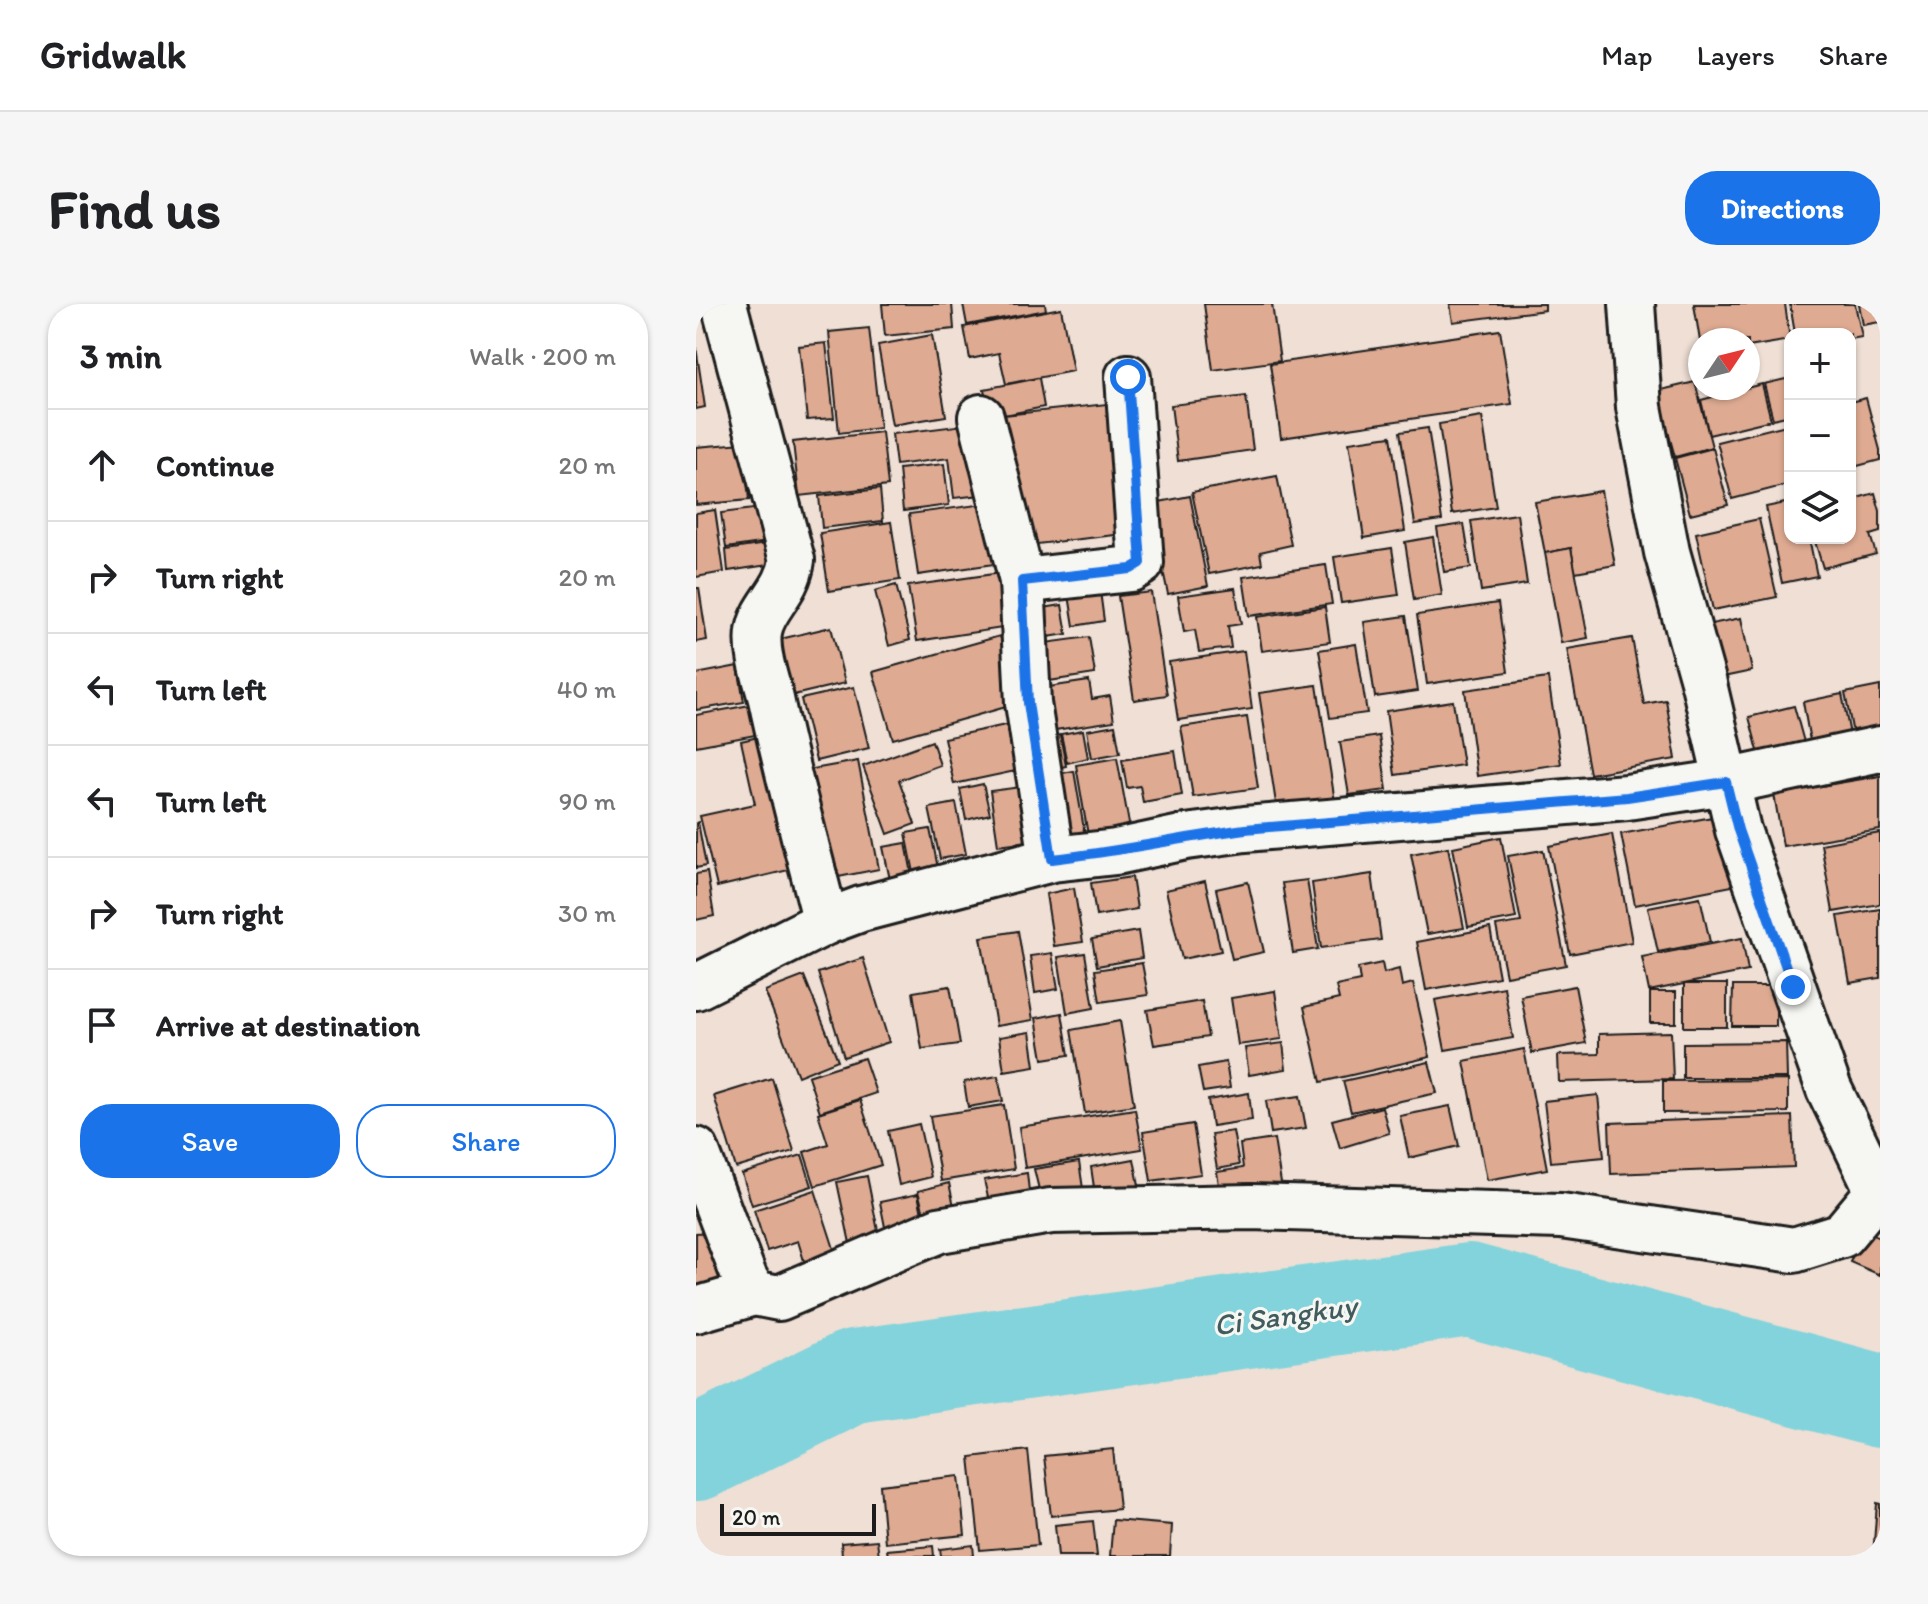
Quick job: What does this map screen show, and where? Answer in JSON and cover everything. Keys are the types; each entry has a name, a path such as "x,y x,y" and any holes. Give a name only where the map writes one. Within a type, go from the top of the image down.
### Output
{"street":[{"path":"724,304 792,560 790,574 781,593 765,615 759,633 760,644 774,714 826,922"},
{"path":"696,1310 754,1293 779,1298 939,1230 1051,1211 1251,1207 1561,1216 1794,1250 1842,1235 1878,1194 1829,1089 1738,830 1661,523 1639,407 1632,304"},
{"path":"1022,581 1131,569 1141,563 1128,377"},
{"path":"981,417 1022,581 1028,703 1052,859"},
{"path":"696,987 826,922 861,909 1052,859 1116,852 1186,837 1245,829 1627,797 1726,782 1880,749"},
{"path":"696,1150 745,1279 754,1293"}],"building":[{"path":"882,304 952,304 954,329 885,336"},
{"path":"963,304 1045,304 1046,310 967,325"},
{"path":"1204,304 1272,304 1280,361 1213,370"},
{"path":"1450,304 1545,304 1545,310 1453,322"},
{"path":"1694,304 1785,304 1788,328 1784,328 1784,341 1760,345 1760,328 1698,328"},
{"path":"1790,304 1855,304 1862,337 1856,338 1856,328 1794,328"},
{"path":"1859,304 1880,304 1880,322 1863,325"},
{"path":"1061,308 1073,371 1006,384 999,353 970,359 964,327"},
{"path":"869,328 880,428 839,433 829,332"},
{"path":"1500,330 1512,404 1281,438 1270,364"},
{"path":"932,335 946,416 892,425 878,345"},
{"path":"826,343 834,418 807,420 799,346"},
{"path":"696,347 705,407 696,409"},
{"path":"1039,378 1044,407 990,418 984,389"},
{"path":"1784,379 1784,416 1773,419 1764,384"},
{"path":"1688,384 1688,400 1700,400 1712,447 1675,457 1657,391"},
{"path":"1760,385 1771,420 1709,435 1701,400 1760,400"},
{"path":"1246,396 1253,450 1178,461 1171,405"},
{"path":"1866,398 1880,460 1856,466 1856,400"},
{"path":"1116,403 1132,533 1020,546 1004,415"},
{"path":"1482,417 1496,507 1452,514 1439,424"},
{"path":"972,424 981,495 954,498 949,458 896,465 892,434"},
{"path":"1784,425 1784,486 1732,499 1717,442"},
{"path":"1428,428 1442,520 1415,524 1400,432"},
{"path":"882,432 888,486 799,496 793,442"},
{"path":"1391,436 1405,531 1364,538 1349,442"},
{"path":"743,443 749,500 696,505 696,447"},
{"path":"1713,448 1728,505 1690,514 1675,458"},
{"path":"944,464 949,505 903,511 899,469"},
{"path":"1277,476 1291,545 1260,552 1262,564 1209,574 1192,492"},
{"path":"880,489 883,521 822,528 819,496"},
{"path":"1601,491 1615,565 1575,572 1571,548 1545,553 1535,502"},
{"path":"1875,493 1880,511 1880,532 1870,535 1876,554 1823,568 1816,544 1856,544 1856,498"},
{"path":"1190,496 1208,586 1168,594 1149,504"},
{"path":"992,503 1001,563 918,575 909,514"},
{"path":"1784,503 1784,544 1810,544 1817,576 1782,583 1766,507"},
{"path":"769,507 774,541 726,548 721,513"},
{"path":"715,510 724,572 696,577 696,513"},
{"path":"1517,514 1527,584 1481,591 1471,521"},
{"path":"1759,519 1777,597 1713,610 1696,533"},
{"path":"891,522 900,580 829,591 820,533"},
{"path":"1464,524 1471,568 1444,572 1437,528"},
{"path":"1433,537 1442,595 1414,600 1405,542"},
{"path":"779,542 782,563 728,571 726,550"},
{"path":"1392,548 1399,595 1341,603 1334,557"},
{"path":"1571,548 1588,638 1561,643 1545,553"},
{"path":"1326,565 1332,604 1249,616 1243,577"},
{"path":"1001,573 1009,627 917,641 908,586"},
{"path":"896,585 910,640 889,646 875,591"},
{"path":"696,588 699,588 707,640 696,642"},
{"path":"1235,588 1241,624 1228,626 1231,648 1199,652 1195,630 1184,632 1178,596"},
{"path":"1100,591 1104,621 1074,626 1069,595"},
{"path":"1151,592 1167,695 1134,700 1118,596"},
{"path":"1498,603 1508,672 1427,684 1417,615"},
{"path":"1062,605 1067,634 1041,638 1037,609"},
{"path":"1325,607 1330,642 1262,651 1257,617"},
{"path":"1406,616 1418,691 1375,697 1364,622"},
{"path":"1741,618 1752,671 1723,677 1711,624"},
{"path":"831,627 845,683 785,697 772,641"},
{"path":"1000,636 1020,703 893,739 873,672"},
{"path":"1089,637 1095,674 1036,683 1030,645"},
{"path":"1632,638 1644,704 1666,700 1676,759 1590,774 1567,649"},
{"path":"1356,644 1367,713 1330,718 1319,650"},
{"path":"1244,651 1252,709 1178,720 1169,662"},
{"path":"738,666 744,702 696,710 696,674"},
{"path":"1548,678 1561,764 1477,776 1465,690"},
{"path":"1089,681 1092,699 1110,696 1114,721 1042,732 1035,689"},
{"path":"1317,685 1337,815 1279,823 1259,693"},
{"path":"1880,686 1880,745 1856,749 1845,693"},
{"path":"854,687 869,748 816,761 801,699"},
{"path":"1842,694 1853,750 1813,758 1803,702"},
{"path":"1453,701 1463,765 1395,775 1386,711"},
{"path":"761,703 766,733 696,746 696,715"},
{"path":"1794,706 1807,753 1762,766 1749,717"},
{"path":"1247,717 1258,788 1193,797 1181,727"},
{"path":"1020,722 1029,768 954,784 944,738"},
{"path":"1115,725 1120,753 1092,758 1087,730"},
{"path":"1083,730 1088,758 1067,763 1061,734"},
{"path":"771,734 801,867 717,887 700,816 755,804 741,741"},
{"path":"1060,735 1066,766 1048,770 1042,739"},
{"path":"1379,736 1387,790 1349,795 1340,742"},
{"path":"932,741 940,765 899,780 915,824 888,834 863,766"},
{"path":"1175,751 1182,795 1143,802 1140,786 1127,788 1122,760"},
{"path":"1117,758 1130,829 1088,835 1076,765"},
{"path":"858,761 879,869 818,881 796,772"},
{"path":"1074,771 1086,841 1058,846 1045,776"},
{"path":"1880,776 1880,830 1783,846 1774,794"},
{"path":"983,784 990,814 966,820 960,789"},
{"path":"1036,785 1044,839 998,845 990,791"},
{"path":"956,803 966,854 940,859 929,808"},
{"path":"1723,815 1737,885 1635,905 1621,834"},
{"path":"696,823 706,866 696,868"},
{"path":"930,829 938,868 914,873 906,833"},
{"path":"1880,833 1880,904 1833,912 1821,844"},
{"path":"1612,834 1632,942 1570,954 1549,846"},
{"path":"1501,837 1516,918 1468,927 1453,847"},
{"path":"906,843 914,884 892,889 883,847"},
{"path":"1448,847 1464,928 1427,934 1411,854"},
{"path":"1543,850 1566,965 1506,976 1496,926 1521,922 1508,856"},
{"path":"707,872 714,916 696,920 696,874"},
{"path":"1372,874 1381,940 1321,948 1312,883"},
{"path":"1132,877 1137,909 1096,916 1091,883"},
{"path":"1307,880 1318,949 1293,953 1282,883"},
{"path":"1205,881 1221,951 1182,959 1166,890"},
{"path":"1248,882 1264,952 1232,959 1216,889"},
{"path":"1074,888 1083,942 1054,946 1046,894"},
{"path":"1700,897 1710,942 1658,952 1648,907"},
{"path":"1880,909 1880,978 1850,983 1838,916"},
{"path":"1490,928 1499,977 1426,990 1417,942"},
{"path":"1018,931 1033,1020 996,1026 981,937"},
{"path":"1138,931 1142,958 1097,966 1092,939"},
{"path":"1742,938 1748,971 1649,991 1642,957"},
{"path":"1052,953 1058,989 1035,993 1030,956"},
{"path":"1085,953 1094,1008 1067,1013 1058,957"},
{"path":"863,958 889,1042 844,1057 818,973"},
{"path":"1142,963 1148,995 1100,1002 1095,970"},
{"path":"1382,963 1384,973 1399,969 1402,986 1413,983 1430,1057 1321,1082 1304,1007 1339,999 1336,986 1360,981 1358,968"},
{"path":"804,976 838,1060 798,1076 765,991"},
{"path":"1684,984 1727,984 1727,1027 1684,1027"},
{"path":"950,986 960,1044 922,1049 913,992"},
{"path":"1575,986 1586,1043 1532,1053 1521,996"},
{"path":"1733,986 1776,986 1776,1026 1732,1026"},
{"path":"1504,987 1513,1038 1445,1050 1435,1000"},
{"path":"1275,991 1282,1039 1238,1045 1231,998"},
{"path":"1650,992 1676,992 1676,1023 1650,1023"},
{"path":"1202,1001 1208,1037 1154,1045 1147,1010"},
{"path":"1062,1013 1069,1055 1043,1059 1036,1018"},
{"path":"1120,1021 1134,1105 1085,1113 1071,1030"},
{"path":"1030,1032 1035,1066 1004,1071 999,1037"},
{"path":"1671,1032 1673,1079 1559,1082 1558,1055 1599,1054 1599,1034"},
{"path":"1786,1042 1787,1078 1683,1078 1683,1043"},
{"path":"1283,1043 1286,1069 1249,1075 1245,1048"},
{"path":"1524,1049 1547,1169 1487,1180 1464,1061"},
{"path":"864,1058 876,1093 820,1112 808,1076"},
{"path":"1226,1062 1230,1088 1203,1092 1198,1067"},
{"path":"1429,1062 1437,1093 1351,1112 1343,1081"},
{"path":"998,1076 1003,1101 968,1107 964,1082"},
{"path":"772,1078 794,1151 736,1168 714,1096"},
{"path":"1788,1080 1788,1112 1663,1113 1663,1081"},
{"path":"1249,1093 1252,1120 1212,1126 1208,1100"},
{"path":"1598,1095 1604,1157 1551,1162 1544,1101"},
{"path":"1300,1096 1306,1128 1271,1133 1266,1101"},
{"path":"860,1100 881,1165 815,1186 804,1152 828,1144 818,1113"},
{"path":"1004,1105 1014,1169 941,1181 930,1116"},
{"path":"1450,1106 1459,1146 1409,1158 1400,1116"},
{"path":"1382,1107 1389,1133 1340,1148 1332,1120"},
{"path":"1135,1109 1142,1149 1025,1168 1019,1127"},
{"path":"1792,1116 1794,1167 1611,1174 1609,1123"},
{"path":"919,1124 931,1177 899,1185 888,1131"},
{"path":"1193,1124 1201,1174 1151,1181 1143,1132"},
{"path":"1233,1131 1239,1165 1217,1169 1211,1134"},
{"path":"1274,1139 1283,1196 1222,1205 1217,1172 1243,1168 1240,1144"},
{"path":"802,1155 812,1186 752,1205 742,1174"},
{"path":"1134,1159 1142,1201 1097,1208 1091,1167"},
{"path":"1079,1162 1085,1202 1043,1206 1034,1169"},
{"path":"1027,1173 1031,1210 992,1215 984,1180"},
{"path":"867,1176 880,1241 851,1248 837,1182"},
{"path":"949,1183 957,1220 928,1228 918,1191"},
{"path":"815,1190 839,1264 808,1274 798,1241 767,1251 754,1210"},
{"path":"918,1194 925,1229 887,1237 880,1202"},
{"path":"724,1231 728,1286 696,1288 696,1233"},
{"path":"1863,1231 1880,1238 1880,1275 1850,1262"},
{"path":"1113,1449 1119,1509 1051,1516 1044,1456"},
{"path":"1028,1450 1038,1545 980,1550 970,1457"},
{"path":"959,1476 965,1535 885,1543 880,1485"},
{"path":"1877,1503 1880,1504 1880,1556 1873,1556"},
{"path":"1113,1520 1172,1525 1170,1556 1110,1556"},
{"path":"1093,1521 1097,1556 1058,1556 1055,1525"},
{"path":"877,1540 879,1556 842,1556 841,1543"},
{"path":"973,1545 974,1556 941,1556 940,1549"},
{"path":"933,1546 934,1556 888,1556 887,1550"}],"waterway":[{"name":"Ci Sangkuy","path":"696,1454 854,1376 1469,1290 1880,1401"}],"route":[{"path":"1128,377 1141,563 1131,569 1022,581 1028,703 1052,859 1116,852 1186,837 1245,829 1627,797 1726,782 1738,830 1793,987"}]}
